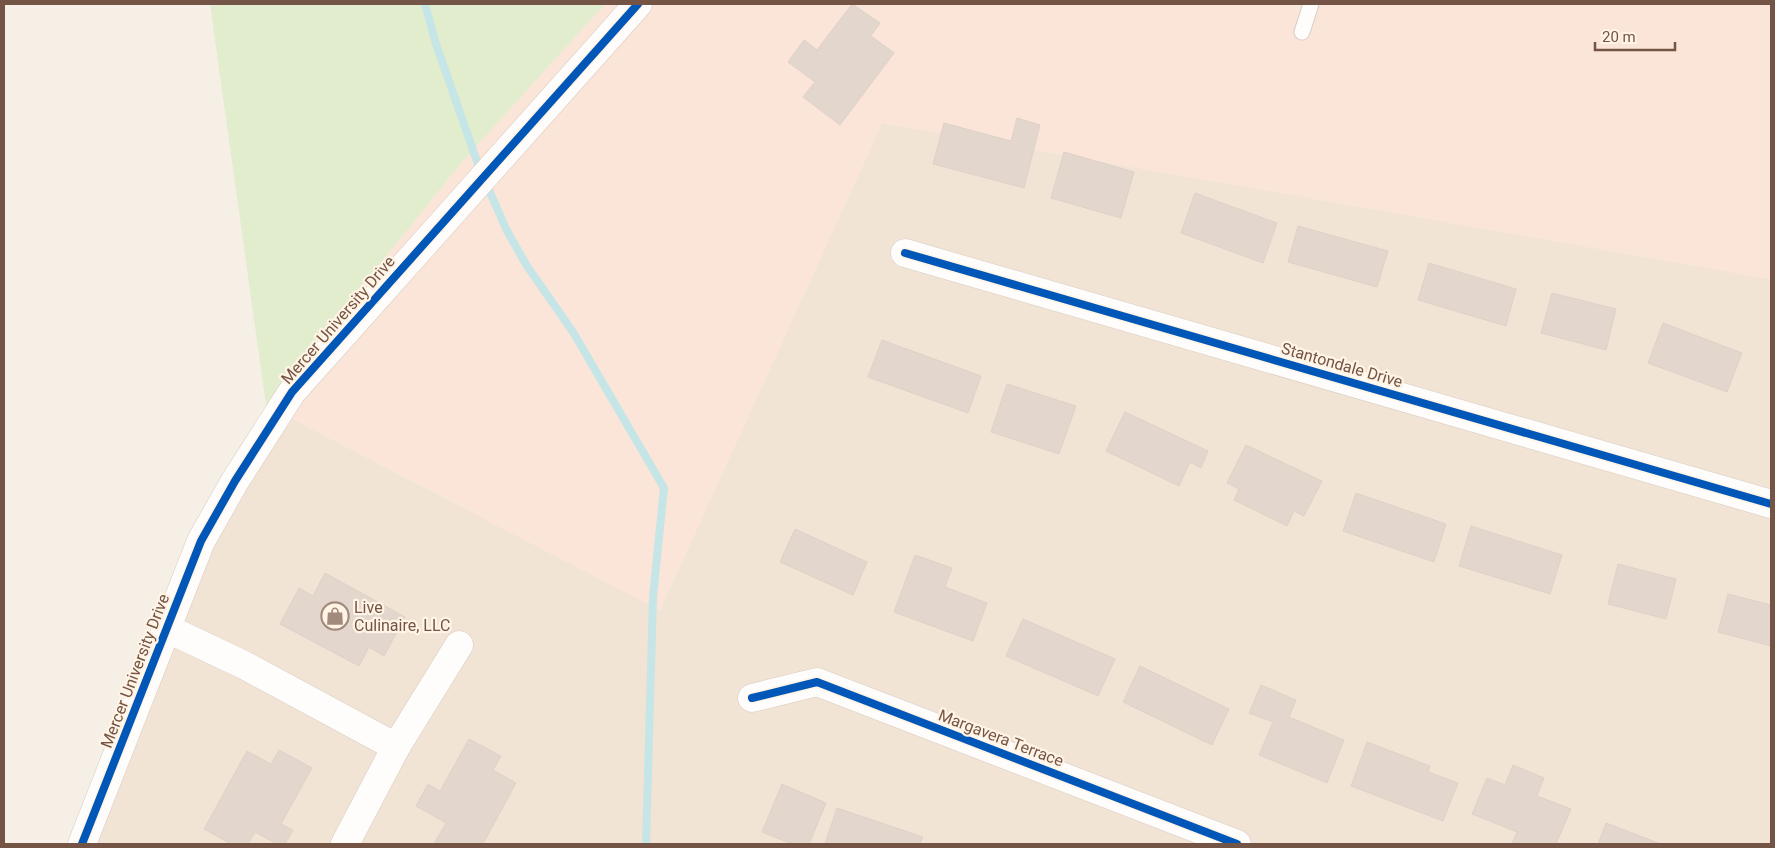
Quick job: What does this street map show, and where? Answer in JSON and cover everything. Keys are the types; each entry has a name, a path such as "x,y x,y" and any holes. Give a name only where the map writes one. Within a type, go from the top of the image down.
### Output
{"street":[{"name":"Mercer University Drive","path":"82,844 201,541 235,481 292,392 638,4"},
{"name":"Stantondale Drive","path":"905,253 1771,504"},
{"path":"166,628 244,665 396,747"},
{"path":"345,844 396,747 459,645"},
{"name":"Margavera Terrace","path":"752,698 817,682 1237,844"}],"lane":[{"path":"1302,32 1311,4"}],"shaded area":[{"path":"605,4 1771,4 1771,279 882,123 660,610 266,405 462,162"},
{"path":"882,123 1771,279 1771,844 89,844 183,605 266,405 660,610"}],"green space":[{"path":"210,4 605,4 462,162 266,405"}],"building":[{"path":"852,4 880,23 871,36 894,53 840,125 803,97 815,82 788,62 804,40 817,50"},
{"path":"1017,118 1040,125 1024,188 933,164 944,123 1011,141"},
{"path":"1064,152 1134,172 1121,218 1051,198"},
{"path":"1195,193 1277,223 1263,263 1181,233"},
{"path":"1298,226 1388,251 1377,287 1288,262"},
{"path":"1429,263 1516,289 1506,326 1418,300"},
{"path":"1552,293 1616,309 1606,350 1541,333"},
{"path":"1663,323 1742,353 1727,392 1648,363"},
{"path":"882,340 981,376 968,413 868,377"},
{"path":"1007,384 1076,406 1059,454 991,432"},
{"path":"1125,412 1208,451 1201,468 1190,462 1179,486 1106,451"},
{"path":"1246,445 1322,481 1304,516 1294,511 1287,526 1234,500 1239,489 1227,483"},
{"path":"1356,493 1446,524 1434,562 1343,531"},
{"path":"1471,526 1562,555 1550,594 1459,566"},
{"path":"795,529 867,562 853,595 780,562"},
{"path":"915,555 952,568 945,587 987,603 973,641 894,612"},
{"path":"1618,564 1676,579 1666,619 1608,604"},
{"path":"325,573 405,617 384,656 369,647 359,666 280,624 299,588 313,596"},
{"path":"1728,594 1771,605 1771,646 1718,632"},
{"path":"1023,619 1115,659 1098,696 1006,656"},
{"path":"1140,666 1229,709 1212,745 1123,702"},
{"path":"1261,685 1296,700 1289,717 1344,740 1327,783 1259,755 1273,722 1249,713"},
{"path":"469,739 501,756 493,770 516,783 483,844 439,844 435,842 446,823 416,806 428,784 440,791"},
{"path":"1367,742 1430,766 1428,772 1458,783 1443,821 1351,786"},
{"path":"279,750 312,768 281,824 293,830 285,844 277,844 255,832 248,844 231,844 204,829 247,751 271,764"},
{"path":"1513,765 1544,778 1537,796 1571,809 1556,844 1512,844 1517,832 1472,814 1487,778 1505,785"},
{"path":"782,784 826,803 809,844 792,844 762,832"},
{"path":"837,808 923,837 920,844 825,844"},
{"path":"1606,823 1661,844 1598,844"}],"waterway":[{"path":"425,4 436,44 481,173"},
{"path":"486,183 507,231 527,266 573,332 664,488 653,597 646,844"}],"cycle path":[{"path":"82,844 201,541 235,481 292,392 638,4"},
{"path":"905,253 1771,504"},
{"path":"752,698 817,682 1237,844"}],"place":[{"name":"Live Culinaire, LLC","path":"335,616"}]}
